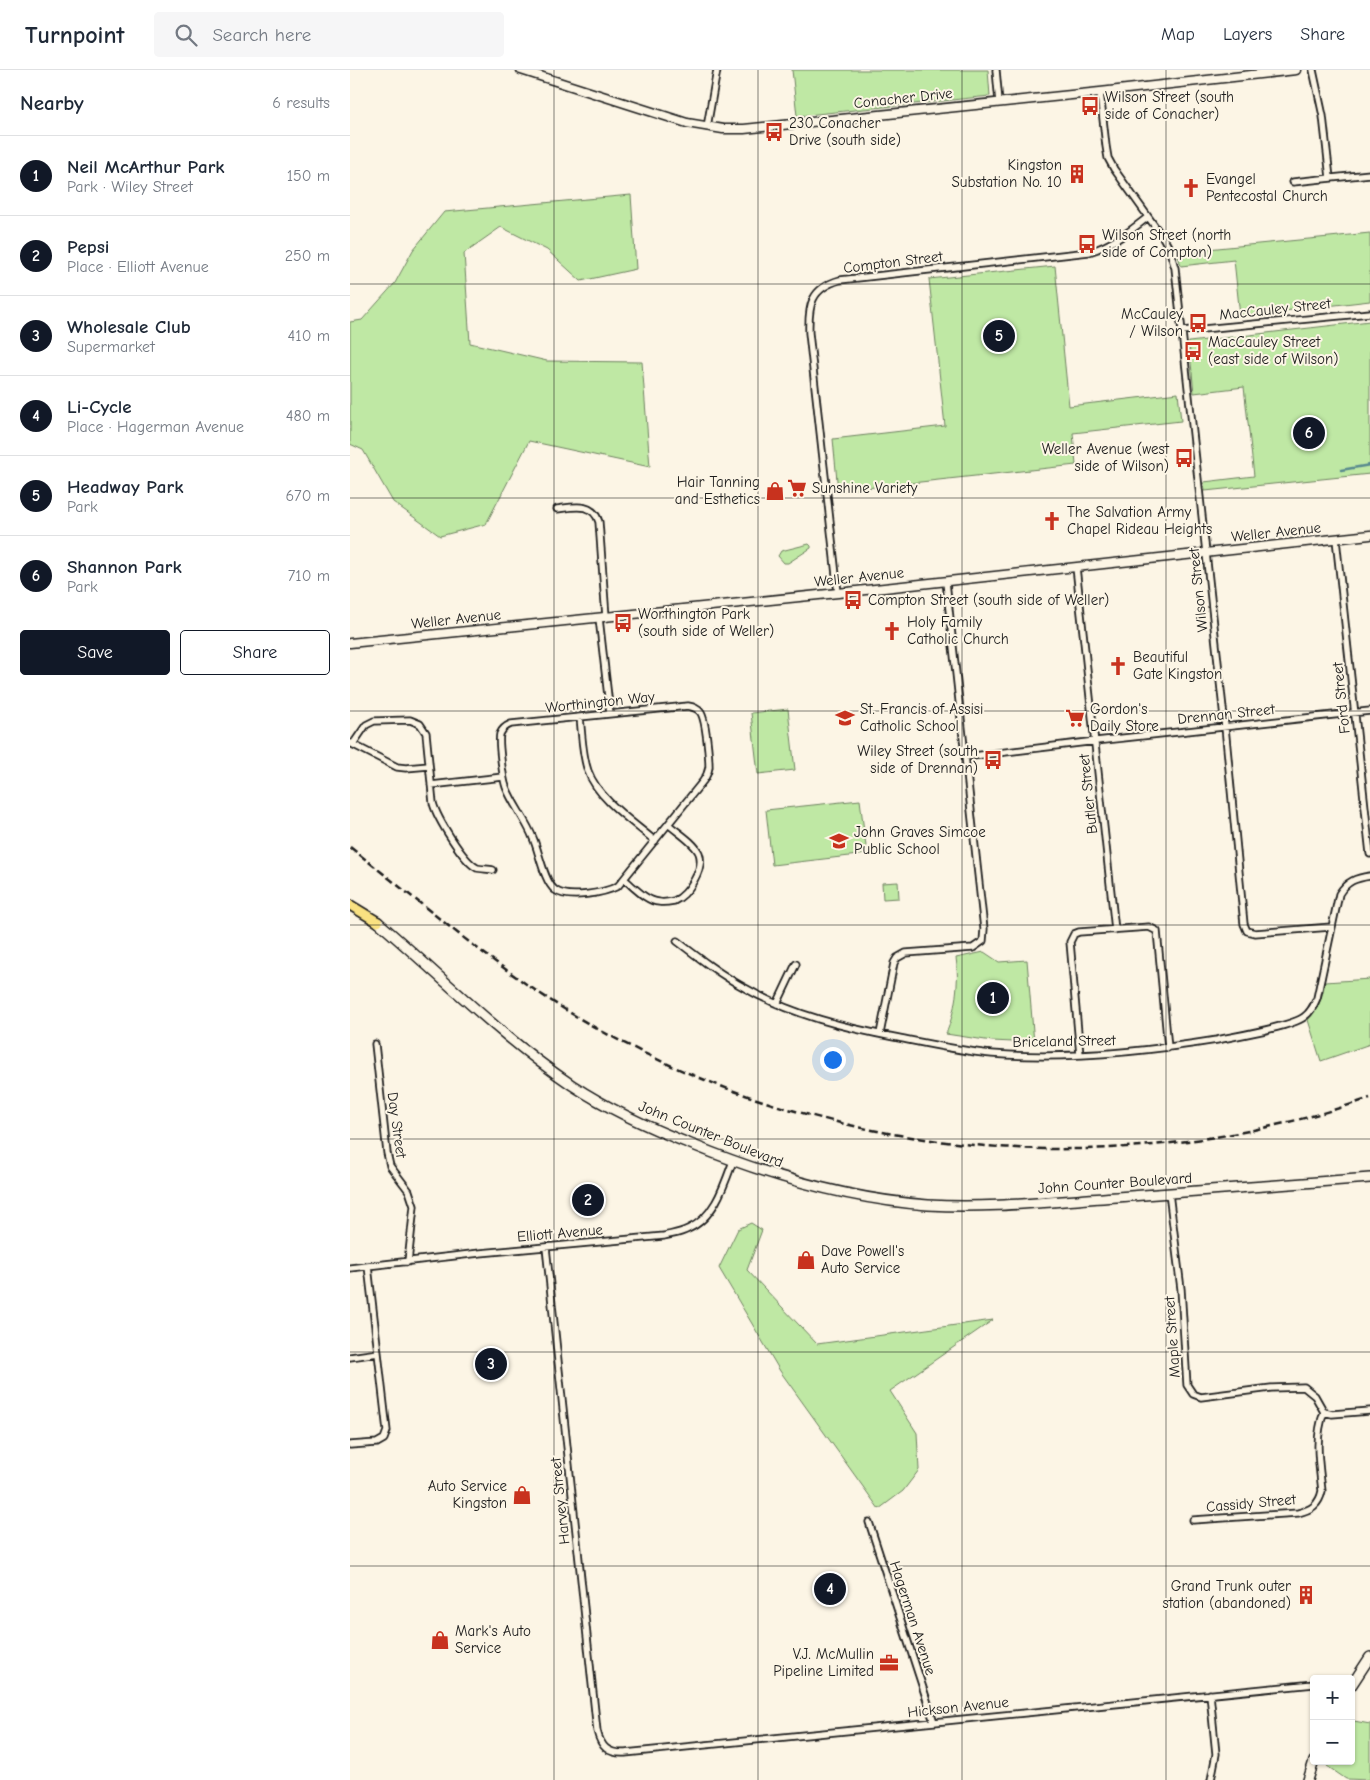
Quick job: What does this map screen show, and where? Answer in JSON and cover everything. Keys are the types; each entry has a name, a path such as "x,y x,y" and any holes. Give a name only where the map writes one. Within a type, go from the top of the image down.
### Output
{"main road":[{"name":"John Counter Boulevard","path":"350,905 378,922 514,1042 573,1086 649,1128 733,1161 839,1193 897,1202 966,1206 1024,1204 1370,1178"},
{"path":"1355,1680 1370,1657"},
{"path":"1308,1780 1313,1765"}],"street":[{"name":"Conacher Drive","path":"521,70 673,119 707,127 744,129 1296,70"},
{"path":"707,127 717,70"},
{"path":"996,70 999,102"},
{"path":"1313,70 1324,124 1330,178"},
{"name":"Wilson Street","path":"1100,92 1108,158 1114,170 1164,239 1173,258 1207,553 1244,924 1247,931 1255,933 1331,927"},
{"path":"1293,182 1370,174"},
{"name":"Compton Street","path":"838,593 809,332 810,306 815,295 828,284 840,280 1089,252 1104,248 1148,217"},
{"name":"MacCauley Street","path":"1182,331 1370,313"},
{"path":"558,508 578,506 587,508 593,511 599,522 610,714"},
{"name":"Weller Avenue","path":"350,643 946,582 1370,535"},
{"name":"Ford Street","path":"1336,539 1370,854"},
{"name":"Butler Street","path":"1076,567 1115,930"},
{"path":"880,1034 894,963 897,958 906,953 973,948 983,941 984,929 946,582"},
{"name":"Worthington Way","path":"688,706 696,708 702,714 709,765 708,774 618,886 611,890 577,895 564,894 552,888 533,836 506,788 503,777 501,734 511,724 610,714 688,706"},
{"name":"Drennan Street","path":"965,757 1370,711"},
{"path":"580,717 585,760 592,781 604,797 655,841"},
{"path":"429,766 397,767 351,744 366,725 374,721 410,720 420,724 426,733 435,811 460,850 477,868 493,870"},
{"path":"431,785 503,777"},
{"path":"624,879 649,899 657,902 666,902 675,901 681,896 697,876 700,866 699,854 692,844 668,824"},
{"name":"Briceland Street","path":"677,941 718,972 746,988 777,1004 832,1024 991,1054 1080,1055 1168,1048 1229,1038 1291,1023 1304,1016 1313,1008 1317,998 1337,901 1343,888 1354,879 1370,876"},
{"path":"1080,1055 1071,939 1074,934 1079,932 1149,927 1157,931 1168,1048"},
{"path":"777,1004 796,964"},
{"name":"Day Street","path":"375,1044 386,1153 390,1166 409,1191 414,1206 408,1262"},
{"name":"Elliott Avenue","path":"350,1268 664,1236 688,1229 702,1220 718,1200 733,1161"},
{"name":"Maple Street","path":"1169,1193 1181,1289 1188,1385 1193,1394 1201,1397 1213,1397 1271,1388 1304,1387 1315,1396 1324,1412"},
{"name":"Harvey Street","path":"546,1247 597,1731 600,1742 606,1750"},
{"path":"350,1445 377,1443 384,1439 386,1431 368,1266"},
{"path":"350,1356 378,1353"},
{"path":"1324,1412 1332,1414 1370,1411"},
{"name":"Cassidy Street","path":"1194,1520 1298,1513 1309,1510 1316,1505 1322,1491 1317,1439 1319,1425 1324,1412"},
{"name":"Hagerman Avenue","path":"869,1522 934,1722"},
{"name":"Hickson Avenue","path":"606,1750 615,1754 626,1753 1310,1684"},
{"path":"1210,1694 1216,1754 1211,1780"}],"green space":[{"path":"792,70 988,70 990,96 797,116"},
{"path":"631,195 636,269 581,281 547,250 501,227 464,253 470,343 547,361 642,362 650,467 529,441 486,524 440,536 393,502 363,450 350,444 350,322 362,320 395,283 413,250 444,212"},
{"path":"1370,233 1370,301 1240,316 1234,260 1181,266 1177,252"},
{"path":"1055,266 1069,406 1178,393 1181,421 1073,433 1076,465 838,491 833,439 945,426 929,279"},
{"path":"1370,321 1370,474 1205,491 1204,482 1254,476 1244,387 1194,393 1189,342"},
{"path":"809,544 811,548 788,563 784,563 778,556 781,551"},
{"path":"788,709 795,770 758,774 751,713"},
{"path":"860,800 867,854 772,865 766,810"},
{"path":"898,882 899,898 883,899 882,883"},
{"path":"984,952 999,962 1027,960 1034,1043 992,1041 946,1034 956,996 956,958"},
{"path":"1370,979 1370,1044 1321,1061 1308,1020 1320,1003 1325,982"},
{"path":"751,1223 762,1230 747,1270 817,1344 993,1320 890,1391 917,1433 919,1470 903,1491 879,1509 780,1371 719,1268 738,1229"},
{"path":"1355,1721 1370,1724 1370,1780 1346,1779 1327,1766 1355,1765"}],"waterway":[{"path":"1341,470 1370,465"}],"railway":[{"path":"350,847 500,965 596,1028 686,1072 780,1107 877,1131 976,1145 1075,1149 1175,1143 1273,1126 1370,1098"}],"place":[{"name":"Wilson Street (south side of Conacher)","path":"1090,106"},
{"name":"230 Conacher Drive (south side)","path":"774,132"},
{"name":"Kingston Substation No. 10","path":"1077,174"},
{"name":"Evangel Pentecostal Church","path":"1191,188"},
{"name":"Wilson Street (north side of Compton)","path":"1087,244"},
{"name":"McCauley / Wilson","path":"1198,323"},
{"name":"Headway Park","path":"999,336"},
{"name":"MacCauley Street (east side of Wilson)","path":"1193,351"},
{"name":"Shannon Park","path":"1309,433"},
{"name":"Weller Avenue (west side of Wilson)","path":"1184,458"},
{"name":"Sunshine Variety","path":"797,488"},
{"name":"Hair Tanning and Esthetics","path":"775,491"},
{"name":"The Salvation Army Chapel Rideau Heights","path":"1052,521"},
{"name":"Compton Street (south side of Weller)","path":"853,600"},
{"name":"Worthington Park (south side of Weller)","path":"623,623"},
{"name":"Holy Family Catholic Church","path":"892,631"},
{"name":"Beautiful Gate Kingston","path":"1118,666"},
{"name":"St. Francis of Assisi Catholic School","path":"845,718"},
{"name":"Gordon's Daily Store","path":"1075,718"},
{"name":"Wiley Street (south side of Drennan)","path":"993,760"},
{"name":"John Graves Simcoe Public School","path":"839,841"},
{"name":"Neil McArthur Park","path":"993,998"},
{"name":"Pepsi","path":"588,1200"},
{"name":"Dave Powell's Auto Service","path":"806,1260"},
{"name":"Wholesale Club","path":"491,1364"},
{"name":"Auto Service Kingston","path":"522,1495"},
{"name":"Li-Cycle","path":"830,1589"},
{"name":"Grand Trunk outer station (abandoned)","path":"1306,1595"},
{"name":"Mark's Auto Service","path":"440,1640"},
{"name":"V.J. McMullin Pipeline Limited","path":"889,1663"}]}
